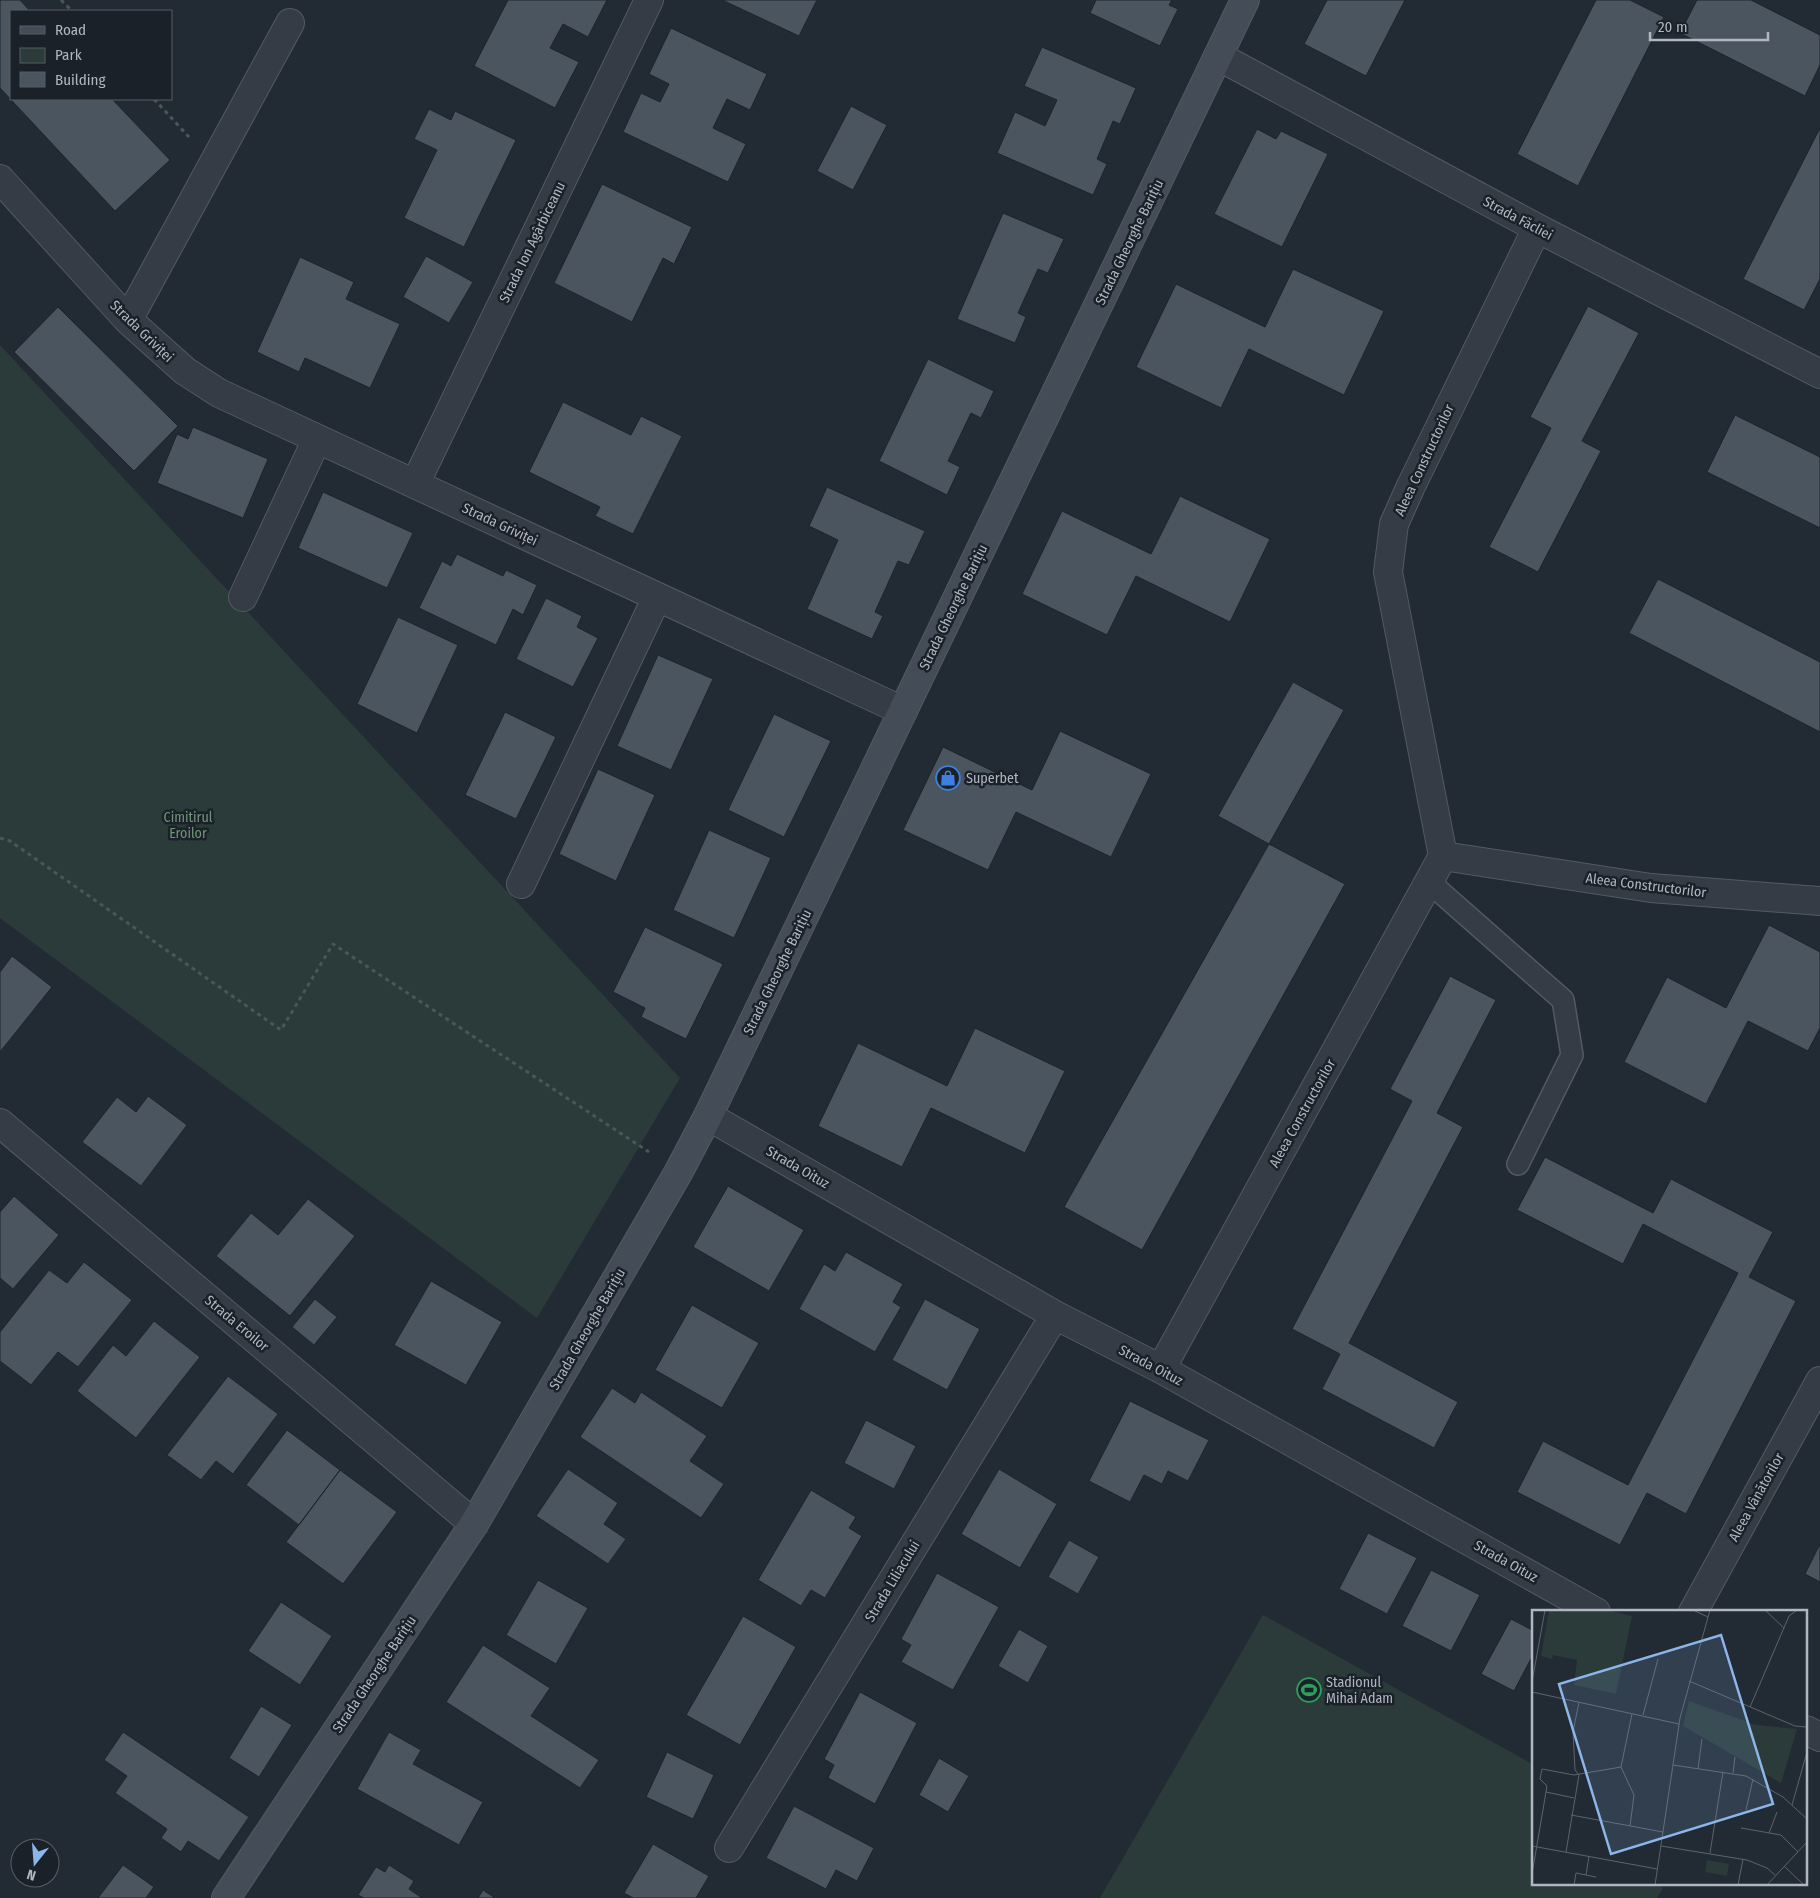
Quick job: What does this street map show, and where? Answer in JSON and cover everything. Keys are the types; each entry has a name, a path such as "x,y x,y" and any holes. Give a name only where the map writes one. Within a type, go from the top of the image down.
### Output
{"street":[{"name":"Strada Ion Agârbiceanu","path":"414,484 649,0"},
{"name":"Strada Gheorghe Barițiu","path":"226,1898 474,1524 678,1173 708,1116 1245,0"},
{"path":"128,320 290,23"},
{"name":"Strada Făcliei","path":"1218,56 1537,228 1820,374"},
{"name":"Strada Griviței","path":"0,179 128,320 185,371 219,393 903,711"},
{"name":"Aleea Constructorilor","path":"1161,1369 1443,856 1388,572 1394,524 1415,477 1537,228"},
{"path":"243,597 317,439"},
{"path":"521,884 657,597"},
{"name":"Aleea Constructorilor","path":"1443,856 1651,888 1820,901"},
{"name":"Strada Oituz","path":"708,1116 1055,1315 1161,1369 1592,1610"},
{"name":"Strada Eroilor","path":"0,1122 474,1524"},
{"name":"Strada Liliacului","path":"729,1848 1055,1315"},
{"name":"Aleea Vânătorilor","path":"1694,1610 1820,1382"},
{"path":"1808,1731 1820,1737"}],"lane":[{"path":"1429,882 1563,1000 1572,1055 1518,1164"}],"path":[{"path":"61,0 71,10"},
{"path":"155,100 214,163"},
{"path":"0,838 10,841 280,1030 333,944 640,1145 678,1173"}],"green space":[{"name":"Cimitirul Eroilor","path":"0,345 680,1078 537,1318 0,918"},
{"name":"Stadionul Mihai Adam","path":"1263,1615 1532,1764 1532,1886 1660,1886 1663,1888 1657,1898 1100,1898"}],"building":[{"path":"0,0 20,0 29,10 10,10 10,99 0,88"},
{"path":"508,0 607,0 588,37 563,24 550,48 579,62 555,108 474,66"},
{"path":"722,0 817,0 799,36"},
{"path":"1096,0 1172,0 1169,5 1178,9 1160,46 1090,13"},
{"path":"1327,0 1405,0 1366,76 1304,44"},
{"path":"1596,0 1630,0 1664,17 1578,186 1517,154"},
{"path":"1697,0 1751,0 1820,35 1820,65 1805,96 1680,33"},
{"path":"671,28 767,74 750,110 727,99 713,128 746,144 728,182 623,132 641,93 660,102 669,84 649,74"},
{"path":"1042,47 1136,88 1120,124 1113,121 1097,159 1107,164 1093,195 997,153 1015,112 1045,126 1057,100 1024,86"},
{"path":"11,100 113,100 170,160 115,211"},
{"path":"851,106 887,125 853,190 817,171"},
{"path":"429,109 451,120 455,111 516,140 464,247 404,218 437,150 414,139"},
{"path":"1820,128 1820,279 1804,310 1743,279"},
{"path":"1257,129 1276,139 1281,131 1328,154 1282,247 1214,214"},
{"path":"602,184 692,227 674,264 663,258 632,322 554,283"},
{"path":"1003,213 1064,239 1048,273 1038,269 1018,313 1026,317 1015,343 957,319"},
{"path":"426,256 473,282 449,323 403,297"},
{"path":"300,257 354,282 346,299 400,324 370,388 305,358 299,372 257,352"},
{"path":"1293,269 1384,311 1344,395 1249,349 1221,408 1136,367 1176,284 1265,327"},
{"path":"1588,306 1639,333 1582,441 1601,451 1538,572 1489,547 1551,428 1530,417"},
{"path":"58,307 178,426 134,471 14,352"},
{"path":"928,359 994,391 981,418 971,413 948,461 960,467 947,495 879,461"},
{"path":"563,402 631,435 641,416 682,436 633,534 595,516 600,507 529,472"},
{"path":"1735,415 1820,457 1820,528 1707,472"},
{"path":"193,427 268,459 243,518 157,483 177,434 188,439"},
{"path":"827,487 925,531 909,565 898,561 875,612 883,616 872,639 807,609 838,540 809,526"},
{"path":"323,492 413,533 387,588 298,548"},
{"path":"1180,496 1270,539 1230,622 1136,576 1107,635 1022,594 1062,511 1151,554"},
{"path":"457,554 503,576 506,570 537,585 523,615 513,609 496,645 419,608 442,561 451,566"},
{"path":"1658,579 1820,662 1820,732 1629,633"},
{"path":"546,598 582,616 577,627 598,638 573,687 516,659"},
{"path":"398,617 458,645 417,733 357,704"},
{"path":"658,655 713,679 671,770 617,746"},
{"path":"1293,682 1344,710 1269,844 1218,816"},
{"path":"505,712 556,737 516,819 465,795"},
{"path":"774,714 831,741 784,837 728,810"},
{"path":"1060,731 1151,774 1111,857 1016,812 988,870 903,830 943,747 1032,790"},
{"path":"598,769 655,795 616,881 559,854"},
{"path":"709,830 771,858 734,938 673,910"},
{"path":"1269,844 1345,884 1142,1250 1064,1207"},
{"path":"1769,925 1820,952 1820,1028 1808,1051 1748,1021 1706,1104 1624,1062 1667,977 1726,1008"},
{"path":"645,927 723,964 686,1039 641,1017 645,1008 613,992"},
{"path":"12,956 52,987 0,1052 0,972"},
{"path":"1450,976 1496,1000 1437,1113 1463,1127 1349,1343 1458,1402 1434,1448 1322,1389 1340,1354 1292,1329 1412,1101 1390,1089"},
{"path":"975,1028 1065,1071 1025,1153 931,1108 902,1167 818,1126 858,1043 947,1086"},
{"path":"148,1096 187,1125 141,1186 82,1142 117,1097 136,1112"},
{"path":"1545,1157 1653,1213 1671,1179 1773,1232 1749,1277 1796,1301 1686,1514 1647,1493 1620,1545 1517,1492 1543,1441 1628,1485 1738,1273 1643,1224 1623,1264 1517,1210"},
{"path":"728,1186 804,1230 769,1291 693,1247"},
{"path":"14,1196 59,1235 13,1289 0,1278 0,1212"},
{"path":"308,1199 355,1236 290,1316 216,1256 251,1213 278,1235"},
{"path":"846,1252 903,1284 893,1302 901,1307 875,1352 799,1309 824,1264 835,1271"},
{"path":"84,1262 132,1300 78,1367 58,1352 31,1385 0,1361 0,1332 49,1270 67,1283"},
{"path":"431,1281 502,1322 466,1385 394,1345"},
{"path":"315,1299 337,1317 314,1345 292,1327"},
{"path":"925,1299 980,1329 947,1390 892,1360"},
{"path":"692,1305 759,1343 722,1408 655,1370"},
{"path":"154,1321 200,1357 136,1438 77,1391 113,1345 126,1356"},
{"path":"228,1376 278,1414 233,1474 216,1461 201,1480 167,1455"},
{"path":"612,1388 635,1403 641,1392 707,1436 690,1461 724,1484 701,1518 580,1437"},
{"path":"1130,1401 1209,1440 1188,1481 1168,1471 1162,1484 1144,1475 1130,1502 1089,1481"},
{"path":"866,1420 916,1446 894,1489 844,1463"},
{"path":"287,1430 340,1470 299,1525 246,1485"},
{"path":"568,1469 618,1503 604,1524 626,1539 608,1564 536,1516"},
{"path":"999,1469 1057,1504 1020,1568 961,1534"},
{"path":"340,1470 397,1512 343,1584 286,1542"},
{"path":"811,1490 856,1517 849,1528 862,1536 825,1598 811,1590 801,1606 758,1580"},
{"path":"1368,1533 1417,1558 1387,1614 1339,1589"},
{"path":"1069,1540 1099,1557 1078,1594 1048,1577"},
{"path":"1820,1544 1820,1582 1805,1574"},
{"path":"1431,1570 1480,1595 1451,1651 1402,1626"},
{"path":"937,1573 999,1607 953,1690 901,1662 911,1645 901,1639"},
{"path":"538,1580 588,1608 556,1664 506,1635"},
{"path":"281,1602 332,1636 300,1685 248,1651"},
{"path":"743,1616 796,1647 740,1745 686,1715"},
{"path":"1511,1619 1532,1630 1532,1657 1514,1691 1481,1674"},
{"path":"1019,1629 1048,1646 1028,1683 998,1666"},
{"path":"483,1645 550,1688 531,1716 599,1760 580,1788 446,1702"},
{"path":"860,1692 917,1723 875,1804 828,1778 834,1765 824,1759"},
{"path":"261,1706 292,1725 259,1777 229,1758"},
{"path":"123,1732 249,1817 219,1861 188,1841 181,1852 161,1838 167,1829 115,1793 127,1776 104,1760"},
{"path":"389,1732 421,1750 413,1764 483,1802 459,1845 357,1789"},
{"path":"667,1752 714,1775 693,1819 646,1797"},
{"path":"939,1758 969,1776 948,1812 919,1795"},
{"path":"794,1806 874,1848 857,1881 836,1870 826,1889 766,1858"},
{"path":"653,1844 709,1876 696,1898 633,1898 624,1893"},
{"path":"123,1865 154,1887 146,1898 98,1898"},
{"path":"389,1865 414,1881 409,1889 422,1898 364,1898 358,1895 376,1867 385,1872"},
{"path":"483,1890 495,1898 478,1898"}],"place":[{"name":"Superbet","path":"948,778"},
{"name":"Stadionul Mihai Adam","path":"1309,1690"}]}
